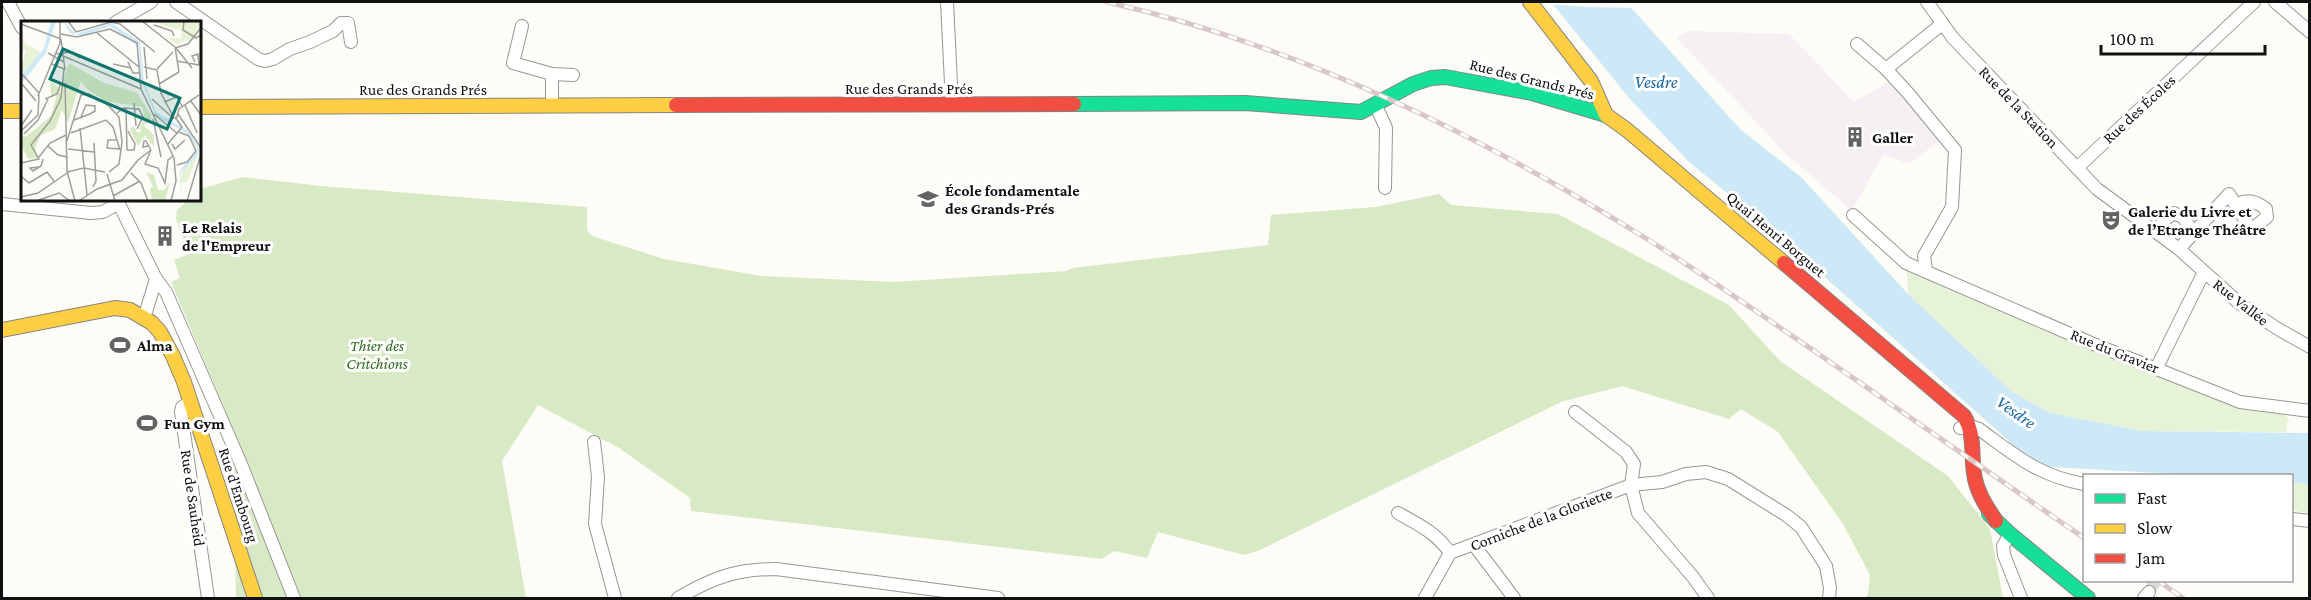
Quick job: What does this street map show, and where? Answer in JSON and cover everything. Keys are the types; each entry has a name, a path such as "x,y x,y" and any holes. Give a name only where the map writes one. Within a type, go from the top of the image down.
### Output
{"main road":[{"name":"Quai Henri Borguet","path":"1531,3 1591,81 1606,115 1636,137 1951,405 1965,427"},
{"name":"Rue des Grands Prés","path":"201,107 1245,103 1361,112 1376,106 1406,87 1430,78 1450,77 1514,88 1606,115"},
{"path":"1577,105 1588,95 1591,81"},
{"path":"2,111 21,111"},
{"path":"2,330 116,308 128,309 145,315"},
{"name":"Rue d'Embourg","path":"145,315 156,327 176,363 255,598"},
{"path":"1965,427 1966,477 1977,502 2010,534 2088,598"}],"street":[{"path":"8,2 21,26"},
{"path":"118,21 152,2"},
{"path":"176,2 258,59 265,61 333,31 341,23 348,23 351,42"},
{"path":"947,2 952,104"},
{"name":"Rue de la Station","path":"1927,2 1942,24 2097,189"},
{"name":"Rue des Écoles","path":"2077,168 2254,2"},
{"path":"2275,2 2310,32"},
{"path":"1886,69 1942,24"},
{"path":"522,26 513,63 552,74 573,75"},
{"path":"1857,44 1886,69 1951,142 1955,150 1952,207 1924,256 1926,270"},
{"path":"552,74 552,106"},
{"path":"1376,106 1386,128 1385,188"},
{"name":"Rue Vallée","path":"2097,189 2179,249 2253,313 2310,347"},
{"path":"2179,249 2229,194 2236,204"},
{"path":"2,204 91,213 103,212 118,201 178,318 241,464 294,598"},
{"path":"2157,232 2163,220 2174,213 2184,218 2193,233"},
{"name":"Rue du Gravier","path":"1853,215 1906,263 2091,343 2240,402 2310,411"},
{"path":"2157,368 2204,272"},
{"path":"145,315 156,279"},
{"name":"Rue de Sauheid","path":"191,402 182,407 181,412 208,598"},
{"name":"Corniche de la Gloriette","path":"1575,412 1626,453 1634,464 1630,485 1638,513 1708,598"},
{"path":"1965,427 1979,429 2036,469 2060,480 2083,484"},
{"path":"594,442 598,477 595,525 615,598"},
{"name":"Corniche de la Gloriette","path":"1425,598 1450,553 1630,485 1662,482 1686,474 1706,472 1728,479 1801,527 1826,566 1830,588 1829,598"},
{"name":"Corniche de la Gloriette","path":"1398,513 1426,528 1442,541 1450,553"},
{"path":"2293,519 2310,521"},
{"path":"2010,534 2003,546 2004,555 2022,598"},
{"path":"1474,545 1514,598"},
{"path":"678,598 705,582 728,573 754,569 776,569 998,598"}],"shaded area":[{"path":"1690,31 1789,34 1854,102 1889,82 1942,139 1909,164 1883,154 1852,211 1786,154 1676,37"}],"green space":[{"name":"Thier des Critchions","path":"242,177 321,186 587,207 587,230 592,236 664,259 761,276 894,282 1066,271 1072,268 1268,245 1271,215 1376,207 1439,194 1451,205 1558,214 1729,305 1780,361 1948,476 1990,529 2003,598 1866,598 1870,575 1843,524 1778,432 1741,409 1729,419 1622,386 1561,402 1260,550 1244,555 1158,532 1147,558 1114,551 1102,559 691,511 690,498 619,448 538,405 502,461 526,598 236,598 234,462 225,410 171,282 180,278 174,260 189,254 176,219 177,210 187,201 201,201 201,189"},
{"path":"1906,263 2240,402 2274,407 2288,418 2286,432 2143,431 2050,413 2012,392 1908,294"},
{"path":"2293,482 2309,485 2309,514 2293,510"}],"water":[{"name":"Vesdre","path":"1551,2 1626,2 1740,129 1801,177 1908,294 2012,392 2050,413 2143,431 2309,433 2309,485 2293,482 2293,474 2175,474 2037,466 1790,244 1689,162 1630,99"}],"pier":[{"path":"1548,2 1630,2 1635,8 1588,7 1549,4"}],"tunnel":[{"path":"2149,592 2155,582"}],"railway":[{"path":"1107,2 1249,43 1319,69 1387,98 1519,164 1691,267 2083,537"},
{"path":"2160,582 2183,598"}],"traffic: fast":[{"path":"1074,104 1245,103 1361,112 1413,84 1431,78 1445,77 1532,93 1606,115"},
{"path":"1989,514 2088,598"}],"traffic: slow":[{"path":"1530,2 1591,81 1606,115 1627,130 1784,263"},
{"path":"201,107 676,105"},
{"path":"2,111 21,111"},
{"path":"2,330 115,308 130,310 152,323 160,332 184,382 255,598"}],"traffic: jam":[{"path":"676,105 1074,104"},
{"path":"1784,263 1964,416 1971,437 1977,486 1996,521"}],"place":[{"name":"Galler","path":"1855,137"},
{"name":"École fondamentale des Grands-Prés","path":"928,199"},
{"name":"Galerie du Livre et de l’Etrange Théâtre","path":"2111,220"},
{"name":"Le Relais de l'Empreur","path":"165,236"},
{"name":"Alma","path":"120,345"},
{"name":"Fun Gym","path":"147,423"}]}
